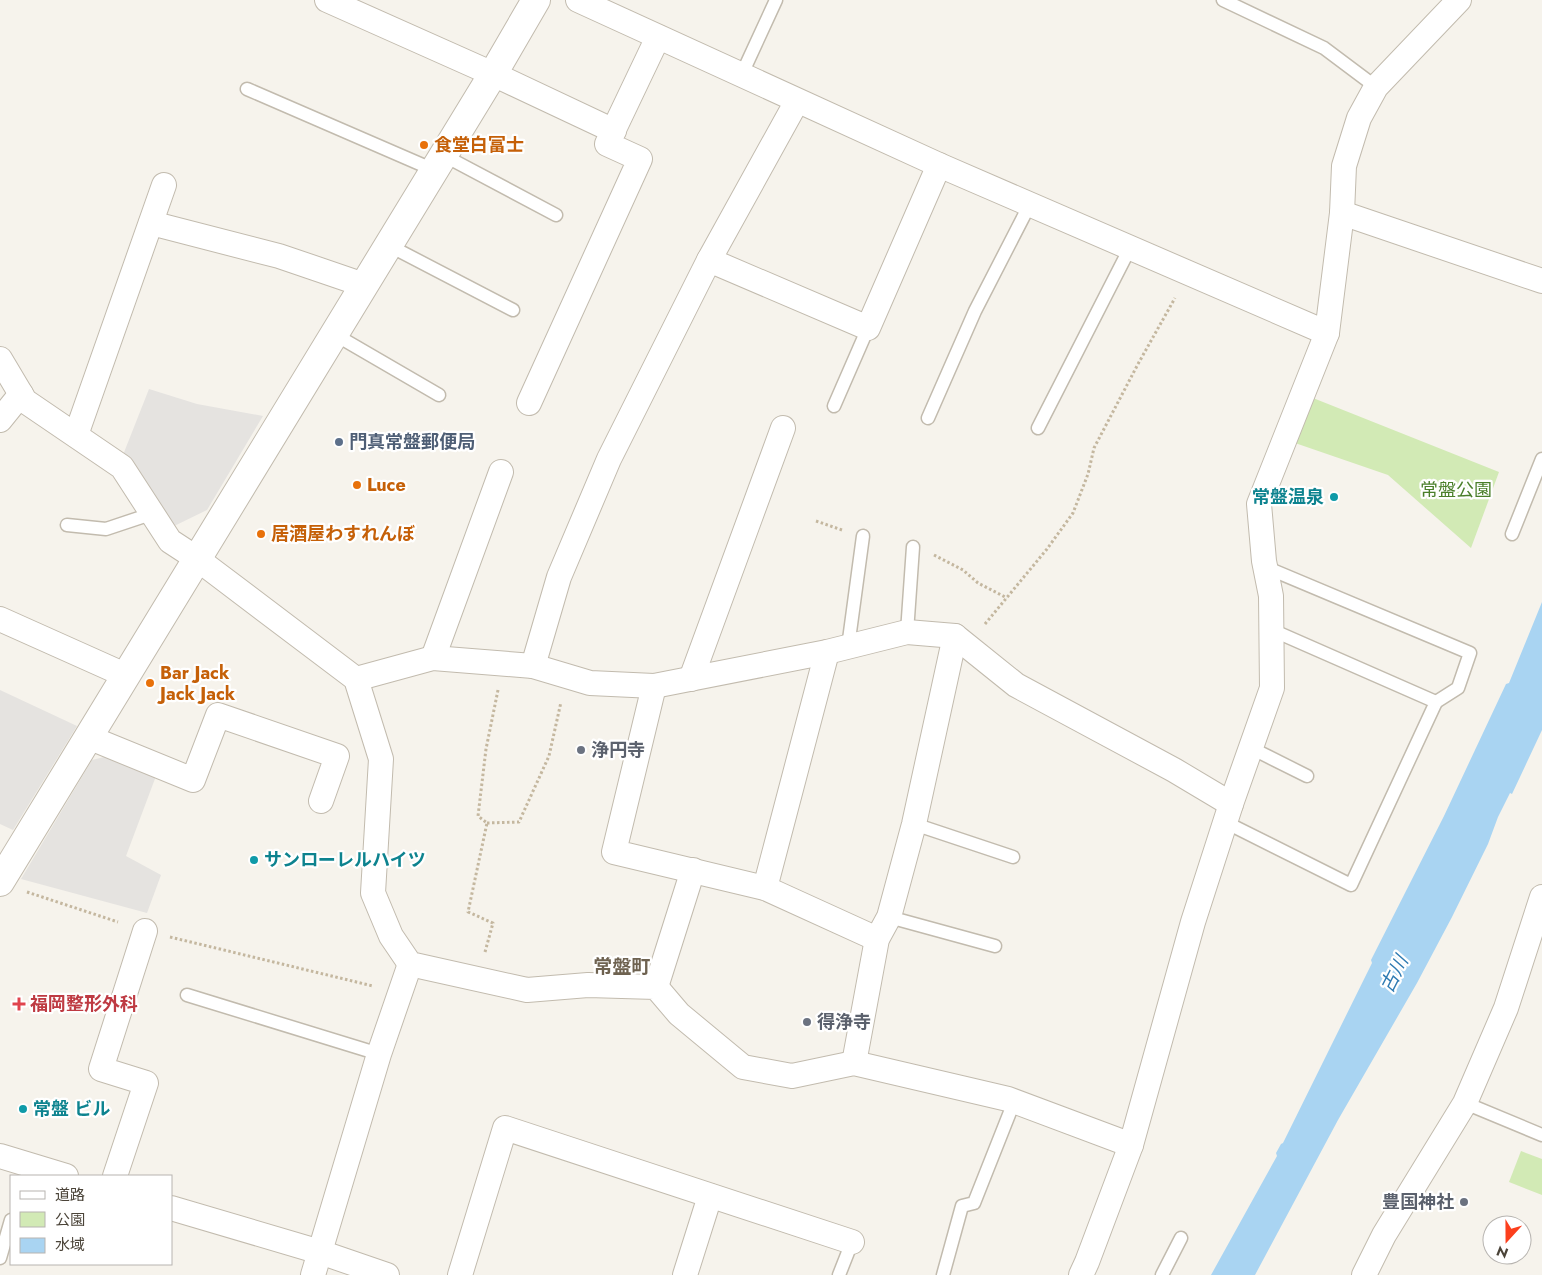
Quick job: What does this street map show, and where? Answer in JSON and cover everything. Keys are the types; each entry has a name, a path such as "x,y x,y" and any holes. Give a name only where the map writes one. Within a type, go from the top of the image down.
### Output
{"street":[{"path":"327,0 493,74 614,131"},
{"path":"9,886 88,737 439,163 536,0"},
{"path":"578,0 939,165 1327,333"},
{"path":"1086,1273 1131,1145 1193,922 1228,813 1272,688 1271,596 1265,567 1259,504 1327,333 1342,213 1344,166 1359,118 1376,87 1447,4"},
{"path":"529,403 640,160 607,144 658,37"},
{"path":"534,666 559,577 609,459 709,260 797,101"},
{"path":"709,260 868,328 939,165"},
{"path":"76,436 164,185"},
{"path":"1342,213 1542,281"},
{"path":"151,223 279,256 364,286"},
{"path":"0,360 26,401 122,467 170,541 196,558 356,679 381,759 373,893 391,936 410,964 527,990 588,985 656,987 679,1014 744,1067 792,1076 854,1063 1014,1102 1131,1145"},
{"path":"0,420 21,394"},
{"path":"691,679 784,428"},
{"path":"433,658 501,472"},
{"path":"0,619 125,675"},
{"path":"356,679 433,658 534,666 590,683 654,686 837,650 907,632 961,641 1016,685 1174,770 1228,813"},
{"path":"854,1063 877,939 889,917 961,641"},
{"path":"765,888 837,650"},
{"path":"654,686 614,852 765,888 877,939"},
{"path":"88,737 193,780 218,715 337,756 320,801"},
{"path":"656,987 693,870"},
{"path":"1364,1275 1384,1235 1465,1103 1506,1008 1542,897"},
{"path":"115,1175 146,1083 101,1068 145,931"},
{"path":"313,1275 380,1054 410,964"},
{"path":"460,1275 505,1128 852,1242"},
{"path":"0,1156 26,1170 59,1175"},
{"path":"685,1275 710,1196"},
{"path":"172,1208 320,1252 387,1275"}],"lane":[{"path":"741,76 776,0"},
{"path":"1223,0 1324,48 1376,87"},
{"path":"247,89 439,163 556,214"},
{"path":"928,418 975,311 1030,204"},
{"path":"388,245 512,310"},
{"path":"1038,428 1130,248"},
{"path":"834,406 868,328"},
{"path":"334,334 438,395"},
{"path":"1512,534 1542,460"},
{"path":"67,525 106,529 151,514"},
{"path":"837,650 863,536"},
{"path":"907,632 913,546"},
{"path":"1228,813 1351,885 1436,702 1458,688 1470,653 1265,567"},
{"path":"1272,630 1436,702"},
{"path":"1251,748 1307,776"},
{"path":"914,824 1013,858"},
{"path":"889,917 995,946"},
{"path":"187,995 380,1054"},
{"path":"943,1275 962,1206 974,1203 1014,1102"},
{"path":"1465,1103 1542,1135"},
{"path":"0,1258 10,1223"},
{"path":"1162,1275 1180,1238"},
{"path":"839,1275 852,1242"}],"path":[{"path":"961,641 1047,549 1073,513 1088,474 1094,448 1189,273"},
{"path":"504,664 486,749 478,816 488,823 519,822 548,756 566,676"},
{"path":"477,979 493,923 468,912 488,823"},
{"path":"9,886 145,931 400,993"}],"green space":[{"name":"常盤公園","path":"1313,398 1499,472 1471,548 1388,475 1295,443"},
{"path":"1521,1151 1542,1159 1542,1195 1509,1182"}],"shaded area":[{"path":"149,389 197,404 263,416 207,510 168,529 121,460"},
{"path":"0,690 77,726 13,830 0,824"},
{"path":"112,755 156,776 126,856 161,875 147,913 21,879 92,760"}],"water":[{"name":"古川","path":"1542,602 1542,730 1512,794 1510,793 1498,817 1488,844 1417,983 1338,1120 1255,1275 1211,1275 1277,1156 1276,1153 1283,1143 1372,963 1371,960 1444,816 1506,684 1509,683"}],"place":[{"name":"食堂白富士","path":"424,145"},
{"name":"門真常盤郵便局","path":"339,442"},
{"name":"Luce","path":"357,485"},
{"name":"常盤温泉","path":"1334,497"},
{"name":"居酒屋わすれんぼ","path":"261,534"},
{"name":"Bar Jack Jack Jack","path":"150,683"},
{"name":"浄円寺","path":"581,750"},
{"name":"サンローレルハイツ","path":"254,860"},
{"name":"福岡整形外科","path":"19,1004"},
{"name":"得浄寺","path":"807,1022"},
{"name":"常盤 ビル","path":"23,1109"},
{"name":"豊国神社","path":"1464,1202"}],"district":[{"name":"常盤町","path":"622,966"}]}
